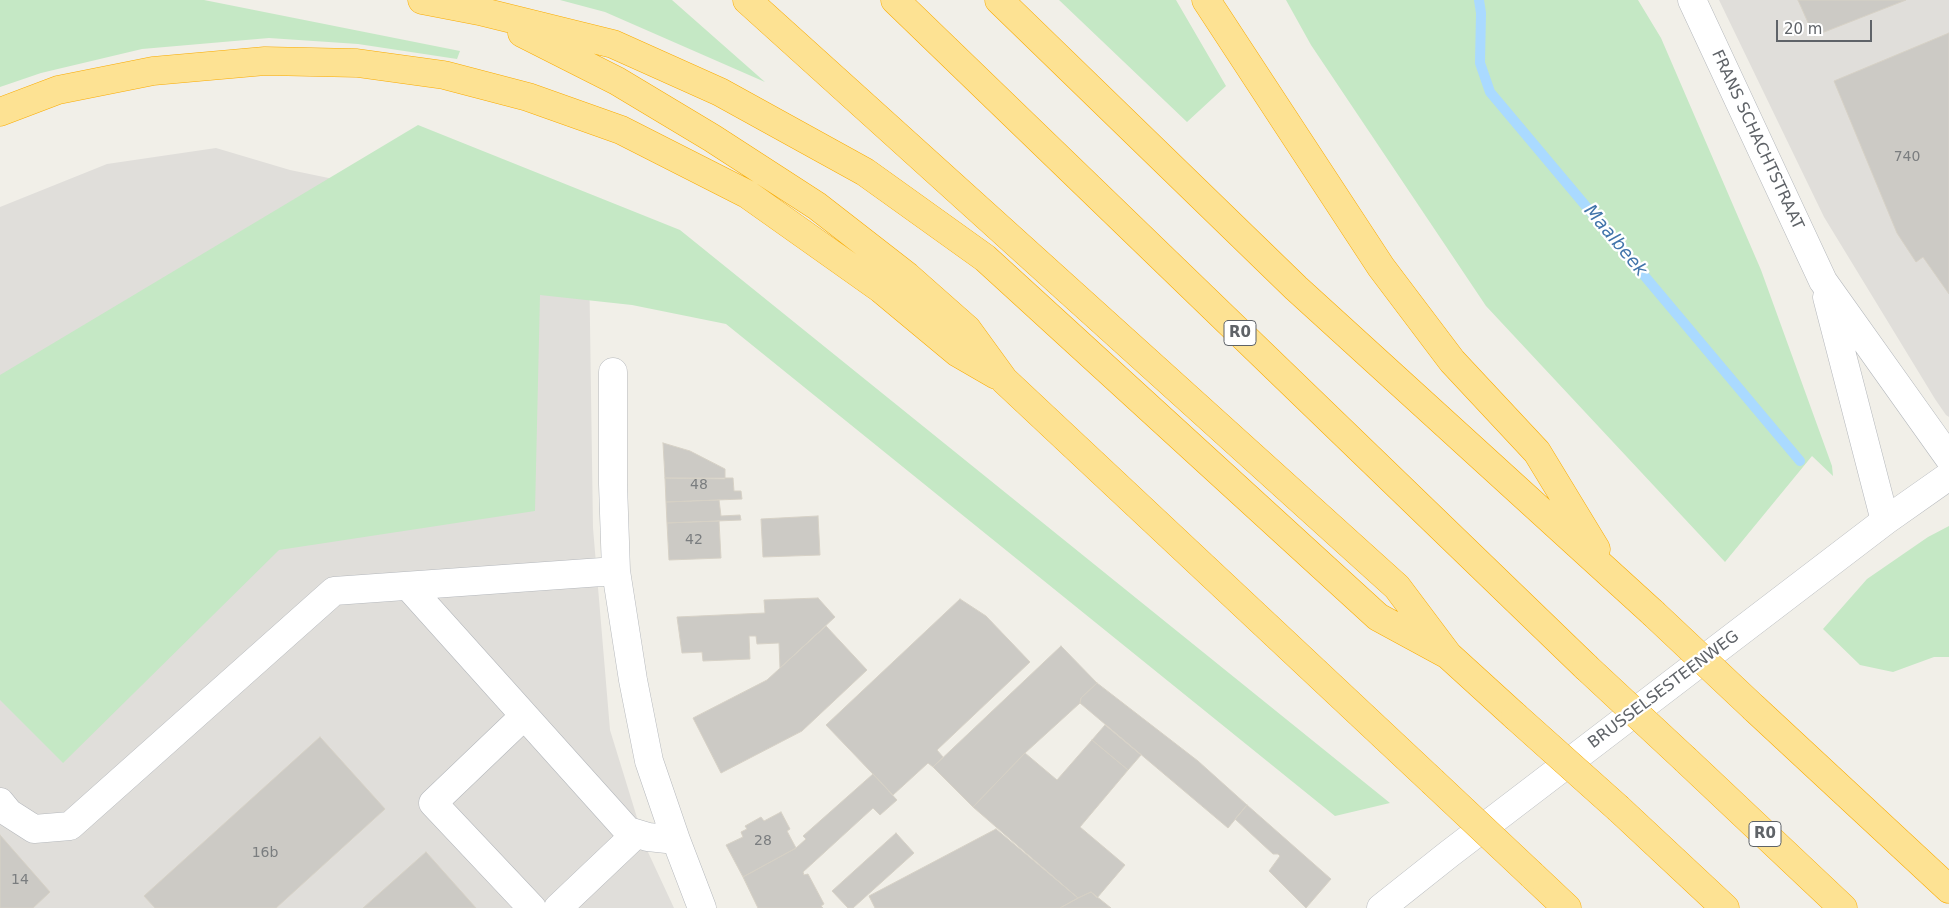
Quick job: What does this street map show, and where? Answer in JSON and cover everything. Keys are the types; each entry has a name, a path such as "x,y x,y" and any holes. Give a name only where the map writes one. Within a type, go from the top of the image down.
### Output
{"highway":[{"path":"422,0 479,11 613,44 720,92 865,172 986,258 1378,617 1448,655"},
{"path":"747,0 1397,587 1448,655 1619,809 1725,908"},
{"name":"R0","path":"895,0 1586,667 1843,908"},
{"path":"999,0 1296,288 1612,575 1949,889"},
{"path":"1206,0 1381,267 1452,361 1537,452 1612,575"},
{"path":"479,11 617,81 712,138 817,206 907,276 967,329 1004,380 1568,908"},
{"path":"0,112 58,90 153,72 265,61 357,63 444,76 528,97 621,130 747,194 881,289 958,353 1004,380"}],"street":[{"name":"FRANS SCHACHTSTRAAT","path":"1692,0 1823,281 1949,458"},
{"name":"FRANS SCHACHTSTRAAT","path":"1823,281 1885,521"},
{"path":"613,372 612,484 616,571 633,680 649,761 702,908"},
{"name":"BRUSSELSESTEENWEG","path":"1381,908 1885,521 1949,476"},
{"path":"0,802 9,812 34,829 70,826 334,591 616,571"},
{"path":"408,586 628,831 648,837 676,840"},
{"path":"524,716 432,803 532,908"},
{"path":"558,908 636,834"}],"shaded area":[{"path":"1719,0 1949,0 1949,417 1935,399 1824,217"},
{"path":"216,148 290,170 435,200 589,256 593,528 610,730 647,850 674,908 0,908 0,207 107,164"}],"green space":[{"path":"0,0 204,0 460,51 457,59 358,44 269,38 142,49 41,73 0,87"},
{"path":"560,0 672,0 765,82 605,12"},
{"path":"1059,0 1176,0 1226,86 1187,122"},
{"path":"1286,0 1638,0 1661,38 1761,270 1832,466 1833,476 1812,456 1725,562 1486,306 1311,45"},
{"path":"418,125 680,230 1390,803 1335,816 726,324 632,305 540,295 535,511 279,550 63,763 0,700 0,375"},
{"path":"1949,526 1949,657 1934,657 1893,672 1860,665 1823,629 1867,579 1928,537"}],"building":[{"path":"1798,0 1906,0 1814,36"},
{"path":"1949,33 1949,294 1923,257 1916,262 1897,233 1834,81"},
{"path":"663,443 690,451 725,469 725,479 665,478"},
{"path":"665,478 733,478 734,491 741,491 742,499 666,502"},
{"path":"719,500 721,516 740,515 741,520 667,523 666,502"},
{"path":"818,516 820,555 763,557 761,519"},
{"path":"719,521 721,558 669,560 667,523"},
{"path":"818,598 835,617 780,668 779,643 757,644 756,636 749,636 750,659 703,661 702,652 682,653 677,617 765,613 764,600"},
{"path":"960,599 986,616 1030,662 937,750 943,757 933,767 928,763 893,795 826,725"},
{"path":"826,626 867,670 802,731 721,773 693,718 767,680"},
{"path":"1061,646 1097,683 1081,698 1080,703 1025,753 973,807 933,767"},
{"path":"1097,683 1198,761 1247,805 1228,828 1080,703 1081,698"},
{"path":"1105,725 1141,755 1128,770 1092,740"},
{"path":"320,737 385,809 276,908 155,908 144,896"},
{"path":"1092,740 1128,770 1080,827 1125,865 1097,898 1091,892 1078,898 973,807 1025,753 1057,780"},
{"path":"873,774 897,800 880,815 873,808 803,872 804,875 808,874 824,904 821,906 823,908 758,908 743,877 796,848 806,839 803,836"},
{"path":"1247,805 1331,879 1306,908 1269,871 1280,856 1273,854 1235,819"},
{"path":"781,812 790,829 787,831 796,848 743,877 726,845 743,837 741,832 747,829 745,826 761,817 764,821"},
{"path":"996,829 1078,898 1060,908 875,908 869,896"},
{"path":"896,833 914,853 853,908 848,908 832,891"},
{"path":"0,835 50,892 33,908 0,908"},
{"path":"426,852 476,908 363,908"},
{"path":"1091,892 1111,908 1060,908 1078,898"}],"waterway":[{"name":"Maalbeek","path":"1479,0 1481,13 1480,63 1490,92 1800,461"}]}
